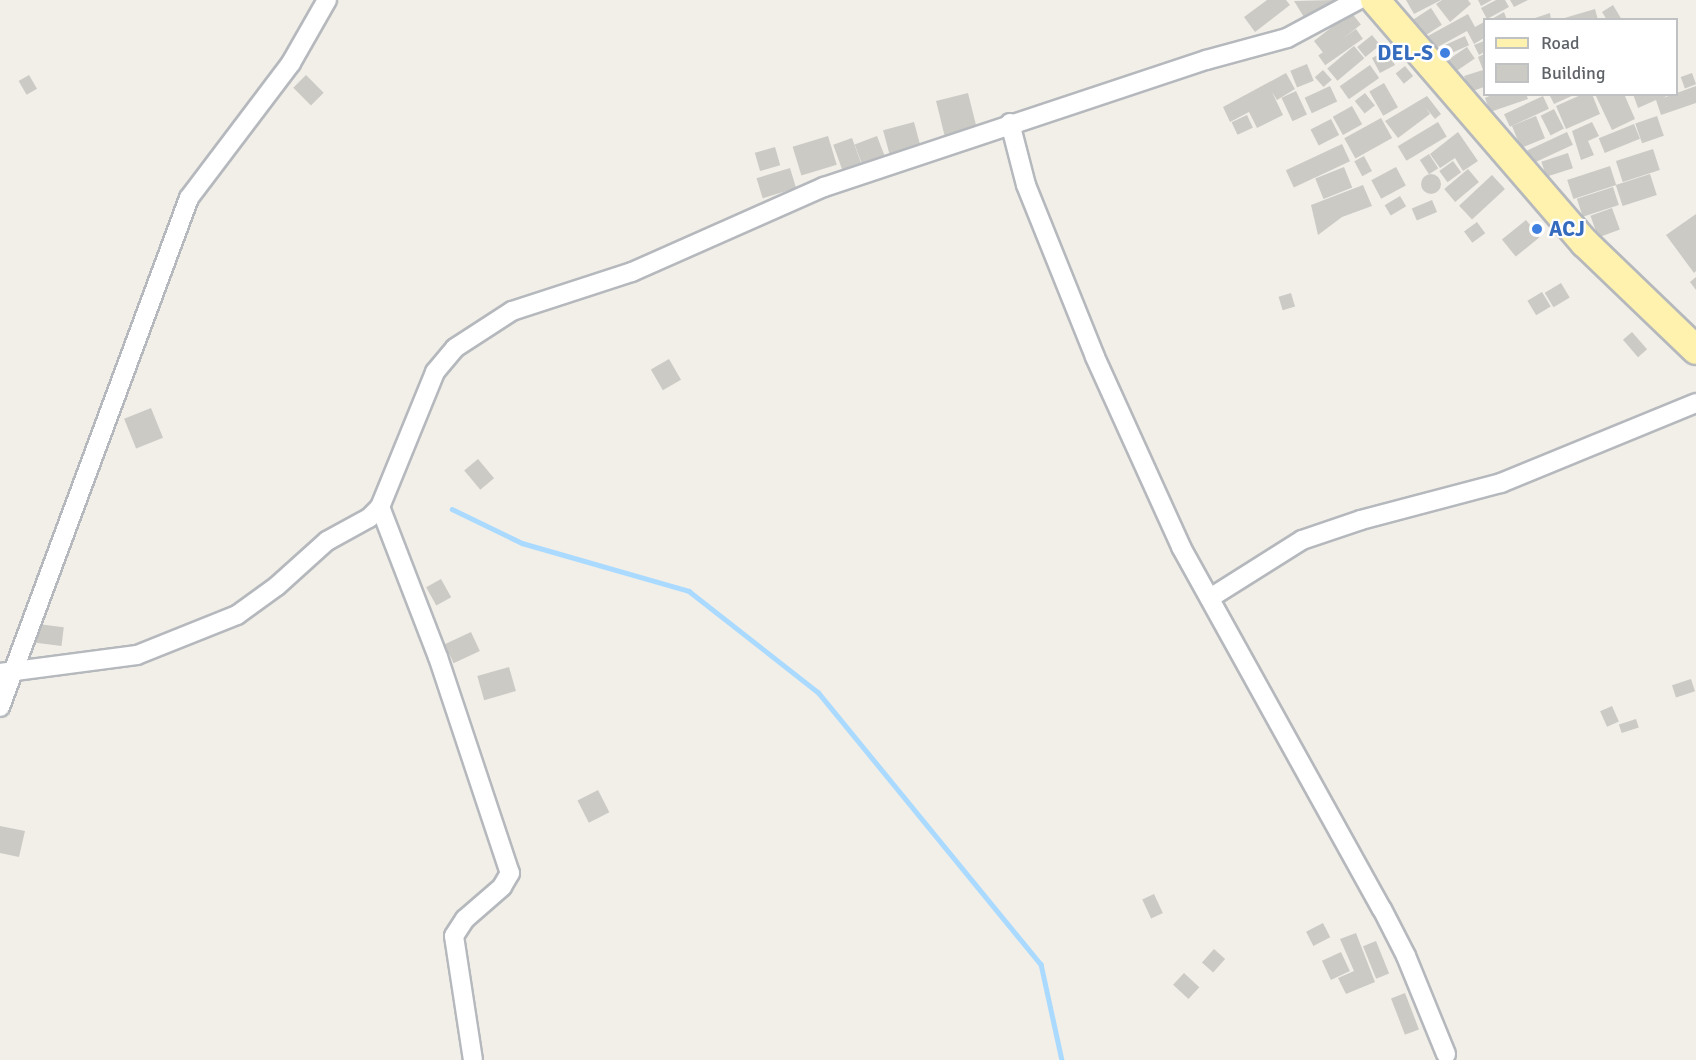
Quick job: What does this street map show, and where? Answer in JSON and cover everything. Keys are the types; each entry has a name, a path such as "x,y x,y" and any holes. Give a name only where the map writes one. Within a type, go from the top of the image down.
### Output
{"main road":[{"path":"1375,0 1585,243 1696,350"}],"street":[{"path":"0,707 8,671 189,198 291,63 327,0"},
{"path":"8,671 137,655 237,615 278,586 327,541 369,518 380,507 435,372 455,348 512,311 632,272 824,187 1206,60 1287,38 1358,0"},
{"path":"1011,123 1026,185 1095,357 1181,547 1401,947 1446,1054"},
{"path":"1210,598 1302,540 1361,520 1501,483 1696,403"},
{"path":"380,507 438,657 510,873 502,887 465,919 454,936 473,1060"}],"building":[{"path":"1267,0 1286,0 1290,5 1255,32 1244,17"},
{"path":"1334,0 1336,4 1307,22 1294,1"},
{"path":"1406,0 1441,0 1414,14"},
{"path":"1442,0 1468,0 1471,4 1450,22 1436,4"},
{"path":"1478,0 1492,0 1481,6"},
{"path":"1496,0 1505,0 1509,7 1489,18 1486,18 1481,8"},
{"path":"1510,0 1528,0 1514,7"},
{"path":"1613,5 1621,18 1606,18 1602,12"},
{"path":"1431,8 1442,25 1423,37 1413,20"},
{"path":"1595,9 1597,18 1564,18"},
{"path":"1351,12 1361,25 1324,54 1314,41"},
{"path":"1504,12 1506,18 1494,18"},
{"path":"1550,13 1551,18 1535,18"},
{"path":"1468,14 1475,27 1483,23 1483,39 1474,44 1467,31 1434,49 1428,36"},
{"path":"1356,29 1363,39 1325,65 1318,55"},
{"path":"1372,35 1380,45 1365,57 1357,47"},
{"path":"1465,36 1469,45 1443,57 1439,47"},
{"path":"1483,41 1483,53 1479,55 1474,45"},
{"path":"1354,46 1364,58 1337,81 1327,68"},
{"path":"1467,47 1475,59 1456,71 1448,60"},
{"path":"1387,50 1395,65 1380,73 1372,58"},
{"path":"1483,54 1483,70 1478,57"},
{"path":"1307,64 1314,81 1297,87 1290,71"},
{"path":"1370,65 1379,78 1349,99 1340,86"},
{"path":"1405,66 1413,76 1404,84 1396,74"},
{"path":"1323,70 1332,80 1324,87 1315,77"},
{"path":"1483,70 1483,87 1470,92 1464,76"},
{"path":"1286,73 1295,89 1277,100 1272,92 1283,115 1257,128 1249,112 1230,122 1223,107"},
{"path":"1692,73 1696,84 1685,88 1681,77"},
{"path":"29,75 37,89 27,95 19,81"},
{"path":"306,75 324,93 311,105 293,88"},
{"path":"1384,83 1398,107 1383,116 1369,92"},
{"path":"1330,86 1337,101 1312,113 1305,98"},
{"path":"1696,86 1696,103 1661,115 1656,100 1638,108 1634,96 1666,96 1663,98 1678,96 1678,93"},
{"path":"1296,91 1307,115 1292,121 1281,98"},
{"path":"968,93 978,133 946,141 936,101"},
{"path":"1365,93 1375,106 1365,114 1355,101"},
{"path":"1427,96 1441,114 1435,119 1426,108 1430,114 1398,138 1385,121"},
{"path":"1527,96 1528,99 1490,112 1485,98"},
{"path":"1543,96 1549,109 1510,127 1504,114"},
{"path":"1550,96 1572,96 1554,104"},
{"path":"1578,96 1593,96 1600,114 1566,129 1556,106"},
{"path":"1596,96 1625,96 1635,119 1612,130"},
{"path":"1352,106 1362,124 1343,135 1333,117"},
{"path":"1554,109 1564,129 1551,135 1541,116"},
{"path":"1247,115 1253,128 1238,135 1232,122"},
{"path":"1536,116 1545,138 1521,148 1512,126"},
{"path":"1657,116 1664,136 1642,143 1635,123"},
{"path":"1381,118 1392,138 1355,158 1344,138"},
{"path":"1331,119 1339,135 1319,145 1311,129"},
{"path":"914,122 921,149 890,157 883,130"},
{"path":"1438,122 1447,137 1406,161 1398,146"},
{"path":"1592,122 1599,136 1588,141 1594,155 1581,160 1572,131"},
{"path":"1634,124 1640,139 1605,153 1599,138"},
{"path":"1458,132 1478,161 1463,171 1455,158 1440,168 1430,154"},
{"path":"1567,132 1573,145 1533,163 1527,151"},
{"path":"828,136 837,165 801,176 793,147"},
{"path":"877,136 886,159 864,168 855,145"},
{"path":"852,138 863,168 844,175 833,145"},
{"path":"1342,144 1350,161 1294,187 1286,170"},
{"path":"775,147 780,165 760,171 755,153"},
{"path":"1653,149 1660,170 1623,182 1616,161"},
{"path":"1568,153 1573,168 1546,177 1541,162"},
{"path":"1429,154 1438,168 1429,174 1420,160"},
{"path":"1364,156 1372,171 1362,176 1354,161"},
{"path":"1453,161 1461,172 1447,182 1439,171"},
{"path":"1610,166 1616,185 1573,199 1567,180"},
{"path":"1344,167 1352,187 1323,199 1315,179"},
{"path":"1396,167 1406,186 1381,199 1371,180"},
{"path":"790,168 796,188 763,198 757,178"},
{"path":"1468,169 1479,182 1455,202 1444,189"},
{"path":"1431,174 1438,177 1441,184 1438,191 1431,194 1424,191 1421,184 1424,177"},
{"path":"1650,174 1657,195 1623,206 1616,185"},
{"path":"1492,175 1505,189 1472,220 1459,206"},
{"path":"1363,185 1372,206 1342,217 1318,235 1311,205"},
{"path":"1613,187 1619,205 1583,217 1577,199"},
{"path":"1400,196 1406,206 1391,216 1385,205"},
{"path":"1432,200 1437,212 1417,221 1412,209"},
{"path":"1612,208 1620,230 1598,237 1590,216"},
{"path":"1696,214 1696,271 1694,273 1666,235"},
{"path":"1526,220 1540,237 1516,257 1502,240"},
{"path":"1477,222 1485,233 1472,243 1464,231"},
{"path":"1696,277 1696,290 1690,282"},
{"path":"1561,283 1570,298 1553,307 1545,293"},
{"path":"1542,292 1551,307 1536,315 1527,301"},
{"path":"1291,293 1295,306 1283,310 1279,297"},
{"path":"1632,332 1647,349 1638,357 1623,340"},
{"path":"669,359 681,380 663,390 651,370"},
{"path":"151,408 163,438 136,449 124,419"},
{"path":"478,459 494,478 480,490 464,471"},
{"path":"441,579 451,597 436,606 426,587"},
{"path":"38,624 64,627 61,646 36,643"},
{"path":"471,632 480,651 454,663 445,644"},
{"path":"509,667 516,691 484,700 477,676"},
{"path":"1691,679 1695,691 1676,698 1672,685"},
{"path":"1612,706 1619,722 1607,727 1600,711"},
{"path":"1636,719 1639,728 1622,733 1619,725"},
{"path":"598,790 609,812 589,823 578,800"},
{"path":"0,826 25,831 19,857 0,853"},
{"path":"1154,894 1163,913 1151,919 1142,899"},
{"path":"1323,923 1330,937 1313,946 1306,932"},
{"path":"1356,933 1375,982 1346,994 1338,978 1354,971 1340,939"},
{"path":"1376,941 1389,973 1376,979 1363,946"},
{"path":"1214,949 1225,959 1213,972 1202,962"},
{"path":"1341,952 1350,971 1331,980 1322,961"},
{"path":"1184,973 1199,987 1188,999 1173,985"},
{"path":"1405,993 1419,1029 1405,1035 1391,998"}],"waterway":[{"path":"452,509 522,543 689,591 818,692 1041,964 1062,1060"}],"place":[{"name":"DEL-S","path":"1445,53"},
{"name":"ACJ","path":"1537,229"}]}
